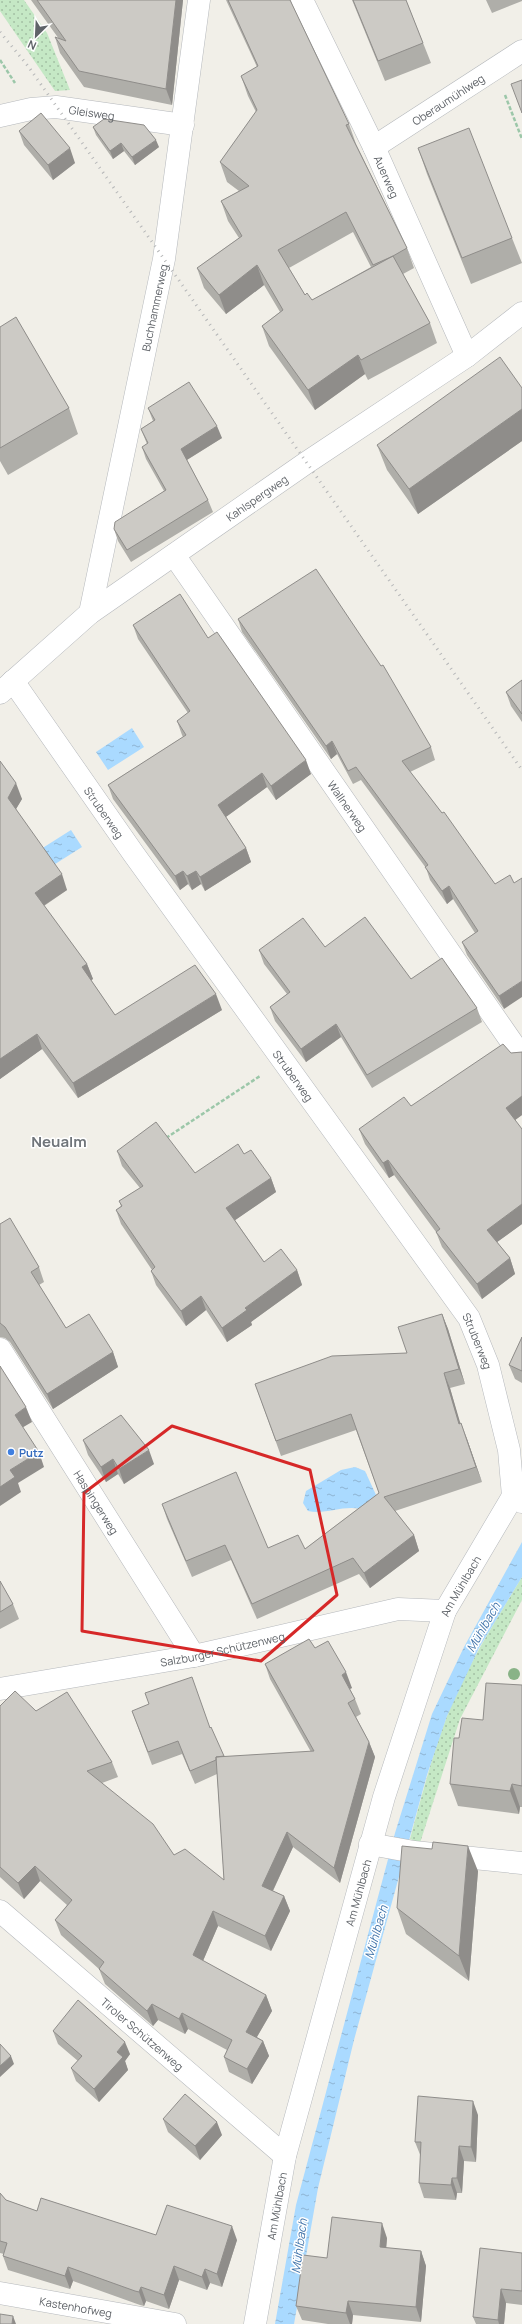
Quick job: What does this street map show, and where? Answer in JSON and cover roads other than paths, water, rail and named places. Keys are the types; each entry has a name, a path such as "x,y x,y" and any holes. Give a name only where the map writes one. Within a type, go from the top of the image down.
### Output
{"street":[{"name":"Buchhammerweg","path":"90,612 164,259 199,0"},
{"name":"Auerweg","path":"302,0 374,147 467,356"},
{"name":"Oberaumühlweg","path":"374,147 494,67 522,51"},
{"name":"Gleisweg","path":"0,116 31,109 56,107 183,125"},
{"name":"Kahlspergweg","path":"7,687 90,612 306,462 467,356 522,313"},
{"name":"Wallnerweg","path":"174,555 522,1057"},
{"name":"Struberweg","path":"7,687 133,853 470,1318 488,1365 519,1494"},
{"name":"Haspingerweg","path":"0,1348 194,1656"},
{"name":"Am Mühlbach","path":"255,2324 285,2156 378,1846 445,1611 519,1494"},
{"name":"Salzburger Schützenweg","path":"0,1689 194,1656 398,1609 445,1611"},
{"path":"378,1846 414,1852 522,1863"},
{"name":"Tiroler Schützenweg","path":"0,1910 285,2156"},
{"name":"Kastenhofweg","path":"0,2293 175,2324"}],"water":[{"path":"132,728 144,747 108,770 96,752"},
{"path":"71,830 82,847 52,866 41,849"},
{"path":"355,1467 365,1471 377,1497 361,1509 347,1508 321,1512 308,1511 303,1503 306,1491 341,1470"},
{"name":"Mühlbach","path":"522,1542 522,1577 479,1648 447,1716 427,1775 354,2040 318,2188 294,2324 275,2324 296,2205 395,1833 432,1714 464,1647"}],"railway":[{"path":"0,32 28,66 522,770"}],"place":[{"name":"Putz","path":"11,1452"}],"district":[{"name":"Neualm","path":"59,1141"}]}
